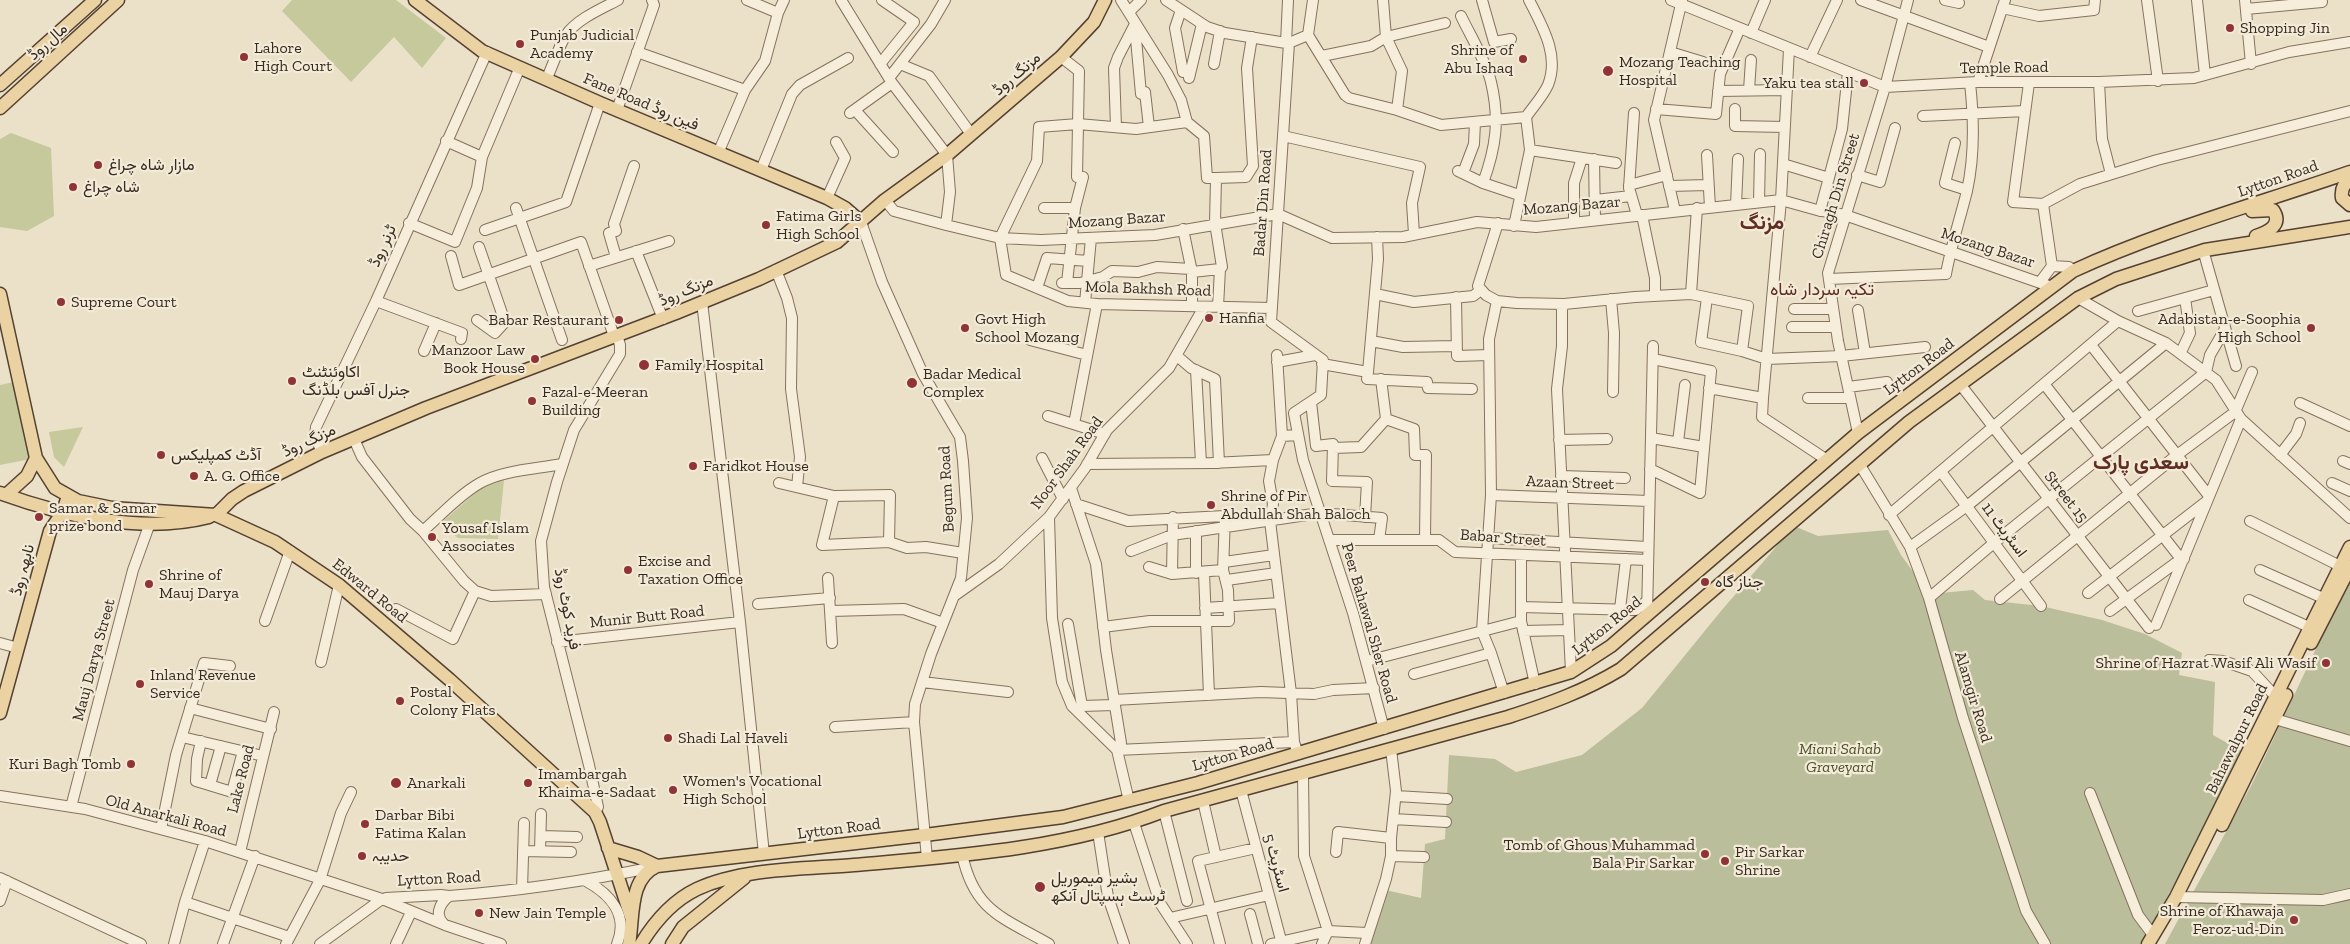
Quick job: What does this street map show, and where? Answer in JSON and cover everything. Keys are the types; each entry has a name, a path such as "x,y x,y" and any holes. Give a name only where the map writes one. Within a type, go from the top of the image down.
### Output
{"main road":[{"name":"مال روڈ","path":"0,85 95,0"},
{"name":"مال روڈ","path":"0,108 118,0"},
{"name":"Fane Road فین روڈ","path":"415,0 487,52 600,104 719,151 827,198 845,208 860,222"},
{"name":"مزنگ روڈ","path":"216,515 232,499 244,491 322,452 426,408 663,319 837,242 884,200 947,155 1061,57 1094,22 1102,1"},
{"name":"Lytton Road","path":"657,866 1063,817 1128,801 1296,748 1384,729 1571,672 1594,659 1858,434 2046,284 2100,258 2350,172"},
{"path":"2350,180 2344,184 2342,198 2350,205"},
{"path":"639,944 664,912 678,900 714,883 766,873 928,858 1060,841 1134,823 1164,811 1560,701 1603,680 1645,651 1909,422 2078,298 2116,279 2271,230 2277,222 2273,210 2256,210 2196,224"},
{"path":"2204,250 2350,227"},
{"path":"0,294 36,458 50,482 68,497 112,508 216,515"},
{"path":"3,494 27,476 36,458"},
{"path":"3,494 62,512 100,519 150,523 183,523 216,515"},
{"name":"نابھہ روڈ","path":"0,713 50,531 62,512 68,497"},
{"name":"Edward Road","path":"216,515 275,542 339,585 450,680 598,817"},
{"name":"Bahawalpur Road","path":"2153,941 2180,897 2275,719 2345,567 2350,547"},
{"name":"Bahawalpur Road","path":"2180,897 2323,598 2345,567"},
{"path":"1554,678 1560,701"},
{"path":"598,817 639,944"},
{"path":"608,848 638,857 657,866"},
{"path":"629,944 638,882 647,870 657,866"},
{"path":"672,944 683,927 746,876"}],"street":[{"path":"547,78 566,36 571,30 579,22 618,0"},
{"path":"617,110 654,5 652,0"},
{"path":"747,0 778,13"},
{"path":"719,151 745,90 765,61 778,13 784,0"},
{"path":"841,0 890,81 947,155 950,192 946,225"},
{"path":"893,152 852,112 890,81 900,64 931,24 945,0"},
{"path":"1120,0 1168,75 1181,100 1187,122 1204,136 1206,178 1246,177 1253,166 1248,68 1252,38"},
{"path":"1129,12 1141,0"},
{"path":"1166,0 1202,24 1220,31 1286,43 1288,0"},
{"path":"1313,0 1308,35 1345,95 1349,98 1396,110 1441,125 1526,117"},
{"path":"1383,0 1386,37 1402,71 1396,110"},
{"path":"1482,0 1494,42 1511,39"},
{"path":"1514,226 1530,150 1526,117 1548,85 1552,61 1548,41 1540,18 1528,0"},
{"name":"Temple Road","path":"1671,0 1682,2 1789,49 1885,87 1974,82 2158,81 2205,75 2314,46 2350,42"},
{"path":"1751,33 1765,0"},
{"path":"1810,57 1837,0"},
{"path":"1861,0 1988,47"},
{"name":"Chiragh Din Street","path":"1858,434 1841,356 1828,273 1844,215 1885,87 1908,0"},
{"path":"1945,0 1959,3"},
{"path":"1829,279 1946,274 1967,190 1972,158 1974,82 2003,4 2039,16 2094,10 2096,0"},
{"path":"2136,0 2147,1 2158,81"},
{"path":"2197,0 2205,75"},
{"path":"880,64 914,22 889,2"},
{"path":"1675,211 1654,120 1682,2"},
{"path":"2251,64 2246,4 2322,2"},
{"path":"1181,10 1175,28 1186,75 1202,24"},
{"path":"1461,16 1491,80 1497,120 1494,153 1483,183"},
{"path":"1135,24 1141,94 1145,92 1149,127"},
{"path":"1116,127 1114,68 1135,24"},
{"path":"1322,56 1371,46 1386,37 1445,24"},
{"path":"1656,109 1716,114 1720,74 1740,28"},
{"path":"1214,64 1220,31"},
{"name":"Badar Din Road","path":"1308,35 1289,43 1271,322 1323,360 1322,364"},
{"path":"1789,49 1781,200 1762,417 1827,460"},
{"name":"ٹرنر روڈ","path":"322,452 315,437 316,427 376,301 409,223 487,52"},
{"path":"637,52 745,90"},
{"path":"1670,52 1703,62"},
{"path":"1061,57 1079,71 1077,177 1082,177 1075,208 1070,260 1064,283 1080,283 1103,277 1112,271 1138,272 1157,267 1191,270 1220,269"},
{"path":"762,170 792,94 800,85 848,58"},
{"path":"1749,90 1751,60"},
{"path":"900,64 929,76 971,134"},
{"path":"409,223 455,242 477,188 482,157 520,67"},
{"path":"1820,211 1842,129 1848,72"},
{"path":"2029,82 2014,202 2044,204 2080,184 2157,160 2350,111"},
{"path":"2099,82 2102,139 2111,174"},
{"path":"1718,91 1787,90"},
{"path":"486,230 517,212 566,202 600,104"},
{"path":"1735,108 1735,126 1785,127"},
{"path":"1923,116 2025,111"},
{"path":"1634,113 1629,185 1631,196 1640,215 1655,278 1655,296"},
{"path":"1000,238 1037,161 1039,127 1078,124 1149,127 1187,122"},
{"path":"1475,122 1474,144 1460,172 1483,183 1519,195"},
{"path":"1857,175 1880,182 1896,128"},
{"path":"1283,136 1420,167 1412,203 1414,234"},
{"path":"446,141 482,157"},
{"path":"827,198 845,158 836,142"},
{"path":"1955,143 1945,183 1967,190"},
{"path":"1530,150 1616,163"},
{"path":"1758,202 1760,154"},
{"path":"1707,155 1710,207"},
{"path":"1574,223 1574,183 1582,158"},
{"path":"1736,205 1738,159"},
{"path":"1594,160 1595,220"},
{"path":"1783,164 1829,178"},
{"path":"616,257 609,233 616,231 614,224 634,166"},
{"path":"1629,185 1667,175"},
{"path":"1216,178 1215,223 1222,267 1220,269 1218,307"},
{"path":"1669,186 1708,185"},
{"path":"1595,200 1631,196"},
{"name":"Mozang Bazar","path":"884,200 894,211 1000,238 1091,238 1155,235 1215,223 1278,214 1332,238 1403,237 1477,222 1536,228 1697,208 1781,200 1820,211 1844,215 2046,284"},
{"path":"2044,204 2052,266 2046,284"},
{"path":"1044,208 1075,208"},
{"path":"1691,294 1697,208"},
{"path":"517,212 562,340"},
{"name":"Begum Road","path":"860,222 882,282 922,374 960,437 967,518 961,578 915,704 914,722 928,858"},
{"path":"1498,223 1478,286 1498,301 1564,304 1691,294 1748,306 1742,351"},
{"path":"1183,229 1191,270 1192,306"},
{"path":"1377,237 1378,259 1367,378 1427,382 1428,388 1472,389"},
{"name":"Mola Bakhsh Road","path":"1000,238 1006,275 1068,301 1097,304 1271,308"},
{"path":"1086,303 1091,238"},
{"path":"589,266 669,241"},
{"name":"فرید کوٹ روڈ","path":"533,259 581,242 620,345 620,354 574,430 562,464 541,541 546,594 589,765 598,807 598,817"},
{"path":"477,320 495,334 505,322 479,247"},
{"path":"2204,250 2236,366"},
{"path":"636,251 663,319"},
{"path":"451,256 459,285 533,259"},
{"path":"1036,288 1047,258 1089,262"},
{"path":"2052,266 2069,267 2073,271"},
{"path":"776,270 787,298 792,318 792,389 800,457 797,487"},
{"path":"1375,294 1414,302 1473,296 1482,290"},
{"path":"2138,311 2214,290"},
{"path":"1456,298 1457,356 1489,355"},
{"path":"1707,298 1701,342 1742,351 1767,359 1841,356 1925,347"},
{"path":"2078,298 2118,321 2166,343 2216,380 2238,415 2350,518"},
{"path":"2180,352 2190,333 2185,298"},
{"path":"1611,299 1614,333 1613,392"},
{"path":"376,301 462,332 461,338"},
{"path":"1498,301 1489,339 1491,495 1482,631 1504,693"},
{"path":"702,302 740,622 764,854"},
{"path":"1074,424 1097,304"},
{"path":"1564,304 1562,308 1562,346 1557,389 1563,542 1571,672"},
{"name":"Noor Shah Road","path":"954,596 999,564 1048,517 1071,488 1105,434 1169,368 1204,307"},
{"path":"1794,309 1833,309"},
{"path":"1858,310 1865,353"},
{"path":"1889,516 1942,473 2118,321"},
{"path":"424,351 436,322"},
{"path":"1792,327 1836,327"},
{"path":"1929,598 1994,542 2206,372 2210,355 2225,329"},
{"path":"1030,340 1087,354"},
{"path":"1371,341 1403,347 1456,346"},
{"path":"1910,547 1968,506 2166,343"},
{"path":"2091,345 2208,498"},
{"path":"1647,615 1653,346"},
{"path":"1116,750 1296,748 1270,520 1273,504 1269,481 1273,460 1282,436 1277,358 1315,355"},
{"path":"1176,356 1196,370 1215,379 1219,463"},
{"path":"1650,469 1700,493 1711,371 1653,359"},
{"path":"1322,364 1368,372"},
{"name":"Peer Bahawal Sher Road","path":"1322,364 1321,395 1294,414 1303,460 1354,613 1384,729"},
{"path":"1196,370 1201,463"},
{"path":"2110,611 2182,559 2208,498 2252,372"},
{"path":"1380,379 1386,419"},
{"path":"1808,398 1849,392 1887,382"},
{"name":"Street 15","path":"1960,384 2109,577 2152,626 2182,559"},
{"path":"2045,384 2182,559"},
{"path":"1678,442 1685,385"},
{"path":"1709,388 1763,398"},
{"path":"1311,402 1316,446 1333,444 1332,480 1367,482 1365,517"},
{"path":"2300,403 2350,426"},
{"path":"2000,599 2177,455 2238,415"},
{"path":"1048,416 1105,434"},
{"path":"1333,448 1361,447 1386,419"},
{"path":"1386,419 1414,429 1416,455 1426,455 1425,540"},
{"path":"2280,455 2296,434 2300,423"},
{"path":"1282,436 1298,435"},
{"path":"1651,438 1704,446"},
{"path":"354,439 362,457 410,519 423,531 475,592 491,596 546,594"},
{"path":"1559,440 1607,439"},
{"path":"1042,458 1063,499"},
{"path":"1087,464 1219,463 1273,460"},
{"path":"423,531 480,483 504,474 562,464"},
{"name":"Alamgir Road","path":"1860,465 1889,516 1910,547 1929,598 1963,718 2026,911 2045,944"},
{"name":"اسٹریٹ 11","path":"1942,473 2041,606"},
{"path":"1561,476 1625,478"},
{"path":"779,483 834,496 890,496 889,542"},
{"path":"2332,483 2350,491"},
{"path":"1071,488 1096,564 1103,627 1121,743 1116,750"},
{"name":"Azaan Street","path":"1491,495 1649,501"},
{"path":"834,496 822,545 889,542 907,548 926,547 963,554"},
{"path":"2088,594 2208,498"},
{"path":"1076,504 1128,520 1225,516 1225,571 1230,607 1229,621 1150,621 1103,627"},
{"path":"1131,551 1172,535 1196,530 1320,513 1382,518 1379,540"},
{"path":"1048,517 1052,618 1062,682 1072,706 1116,750 1128,801"},
{"path":"1172,517 1172,574"},
{"path":"2250,521 2345,567"},
{"name":"Mauj Darya Street","path":"71,807 133,570 150,523"},
{"path":"1196,530 1205,608 1209,695"},
{"path":"1488,538 1648,547"},
{"name":"Babar Street","path":"1329,540 1438,540 1455,552 1647,560"},
{"path":"265,620 290,552"},
{"path":"1225,571 1274,555"},
{"path":"1521,555 1522,626 1535,684"},
{"path":"1620,610 1626,559"},
{"path":"1149,567 1172,574 1225,571 1276,573"},
{"path":"2260,570 2323,598"},
{"path":"828,578 832,643"},
{"path":"321,662 339,585"},
{"path":"396,610 453,639 475,592"},
{"path":"758,604 830,598"},
{"path":"2249,600 2309,627"},
{"path":"1521,607 1636,610 1647,601"},
{"path":"1205,608 1279,603"},
{"path":"831,611 904,608 944,623"},
{"name":"Munir Butt Road","path":"557,642 740,622"},
{"path":"1068,624 1082,706 1209,695 1261,692 1314,694 1333,690 1374,688"},
{"path":"1366,662 1482,631 1522,626 1569,630"},
{"path":"0,643 18,648"},
{"path":"1414,674 1491,653"},
{"path":"2209,660 2223,661 2252,671 2276,697"},
{"path":"161,829 182,737 204,663 230,666"},
{"path":"922,682 1008,692"},
{"path":"190,708 271,729"},
{"name":"Lake Road","path":"240,852 274,712"},
{"path":"2275,719 2350,741"},
{"path":"835,727 914,722"},
{"path":"182,737 263,756"},
{"path":"202,741 197,759 196,781 232,792 243,751"},
{"path":"210,785 221,746"},
{"path":"1278,943 1328,931 1366,939 1386,879 1391,856 1390,838 1396,796 1391,749"},
{"path":"1303,773 1304,856 1328,931 1323,943"},
{"name":"اسٹریٹ 5","path":"1240,790 1269,894 1278,943"},
{"path":"185,902 234,918 288,941 320,880 341,814 351,792"},
{"path":"2090,793 2138,915 2153,941"},
{"name":"Old Anarkali Road","path":"0,796 71,807 161,829 254,856 320,880 382,898"},
{"path":"1396,796 1447,799"},
{"path":"1203,801 1216,857"},
{"path":"1164,811 1187,901"},
{"path":"540,851 542,814"},
{"path":"1393,820 1446,822"},
{"path":"522,889 524,823"},
{"path":"1134,823 1160,903 1187,944"},
{"path":"1098,832 1108,897 1124,944"},
{"path":"1336,852 1338,832 1390,838"},
{"path":"541,836 577,837"},
{"path":"174,944 185,902 205,841"},
{"path":"1220,944 1198,861 1256,848"},
{"path":"523,851 572,852"},
{"path":"962,854 965,869 976,893 991,911 1049,944"},
{"path":"224,944 254,856"},
{"path":"1391,856 1424,857"},
{"name":"Lytton Road","path":"382,898 448,896 522,889 586,881 657,866"},
{"path":"0,900 4,880 140,944"},
{"path":"586,881 601,889 614,903 621,929 617,944"},
{"path":"1170,918 1269,894"},
{"path":"2180,897 2315,900 2350,894"},
{"path":"445,925 440,918 439,910 441,902 448,896"},
{"path":"320,944 382,898 411,912 501,944"},
{"path":"396,944 411,912"},
{"path":"1250,914 1258,944"}],"green space":[{"path":"292,0 396,0 446,38 422,68 394,37 351,82 282,11"},
{"path":"11,133 51,148 54,216 27,231 0,227 0,139"},
{"path":"18,381 36,458 0,465 0,385"},
{"path":"83,427 64,467 54,457 49,432"},
{"path":"504,480 498,539 458,538 440,524 482,487"},
{"name":"Miani Sahab Graveyard","path":"1794,526 1818,536 1888,530 1901,555 1929,594 1973,590 1985,600 2041,606 2102,620 2145,634 2182,653 2179,675 2215,682 2213,735 2243,752 2206,827 2141,944 1371,944 1381,889 1421,898 1425,844 1445,839 1449,755 1495,759 1516,772 1582,755 1642,708 1721,611"},
{"path":"2350,577 2350,944 2165,944 2252,784"}],"place":[{"name":"Shopping Jin","path":"2230,28"},
{"name":"Punjab Judicial Academy","path":"520,44"},
{"name":"Lahore High Court","path":"244,57"},
{"name":"Shrine of Abu Ishaq","path":"1523,59"},
{"name":"Mozang Teaching Hospital","path":"1608,71"},
{"name":"Yaku tea stall","path":"1864,83"},
{"name":"مازار شاہ چراغ","path":"98,165"},
{"name":"شاہ چراغ","path":"73,187"},
{"name":"Fatima Girls High School","path":"766,225"},
{"name":"Supreme Court","path":"61,302"},
{"name":"Hanfia","path":"1209,318"},
{"name":"Babar Restaurant","path":"619,320"},
{"name":"Govt High School Mozang","path":"965,328"},
{"name":"Adabistan-e-Soophia High School","path":"2311,328"},
{"name":"Manzoor Law Book House","path":"535,359"},
{"name":"Family Hospital","path":"644,365"},
{"name":"اکاوئنٹنٹ جنرل آفس بلڈنگ","path":"292,381"},
{"name":"Badar Medical Complex","path":"912,383"},
{"name":"Fazal-e-Meeran Building","path":"532,401"},
{"name":"آڈٹ کمپلیکس","path":"161,455"},
{"name":"Faridkot House","path":"693,466"},
{"name":"A. G. Office","path":"194,476"},
{"name":"Shrine of Pir Abdullah Shah Baloch","path":"1211,505"},
{"name":"Samar & Samar prize bond","path":"39,517"},
{"name":"Yousaf Islam Associates","path":"432,537"},
{"name":"Excise and Taxation Office","path":"628,570"},
{"name":"جناز گاہ","path":"1705,582"},
{"name":"Shrine of Mauj Darya","path":"149,584"},
{"name":"Shrine of Hazrat Wasif Ali Wasif","path":"2326,663"},
{"name":"Inland Revenue Service","path":"140,684"},
{"name":"Postal Colony Flats","path":"400,701"},
{"name":"Shadi Lal Haveli","path":"668,738"},
{"name":"Kuri Bagh Tomb","path":"131,764"},
{"name":"Anarkali","path":"396,783"},
{"name":"Imambargah Khaima-e-Sadaat","path":"528,783"},
{"name":"Women's Vocational High School","path":"673,790"},
{"name":"Darbar Bibi Fatima Kalan","path":"365,824"},
{"name":"Tomb of Ghous Muhammad Bala Pir Sarkar","path":"1705,854"},
{"name":"حدیبہ","path":"362,856"},
{"name":"Pir Sarkar Shrine","path":"1725,861"},
{"name":"بشیر میموریل ٹرسٹ ہسپتال آنکھ","path":"1040,887"},
{"name":"New Jain Temple","path":"479,913"},
{"name":"Shrine of Khawaja Feroz-ud-Din","path":"2294,920"}],"district":[{"name":"مزنگ","path":"1762,223"},
{"name":"تکیہ سردار شاہ","path":"1822,290"},
{"name":"سعدی پارک","path":"2141,463"}]}
